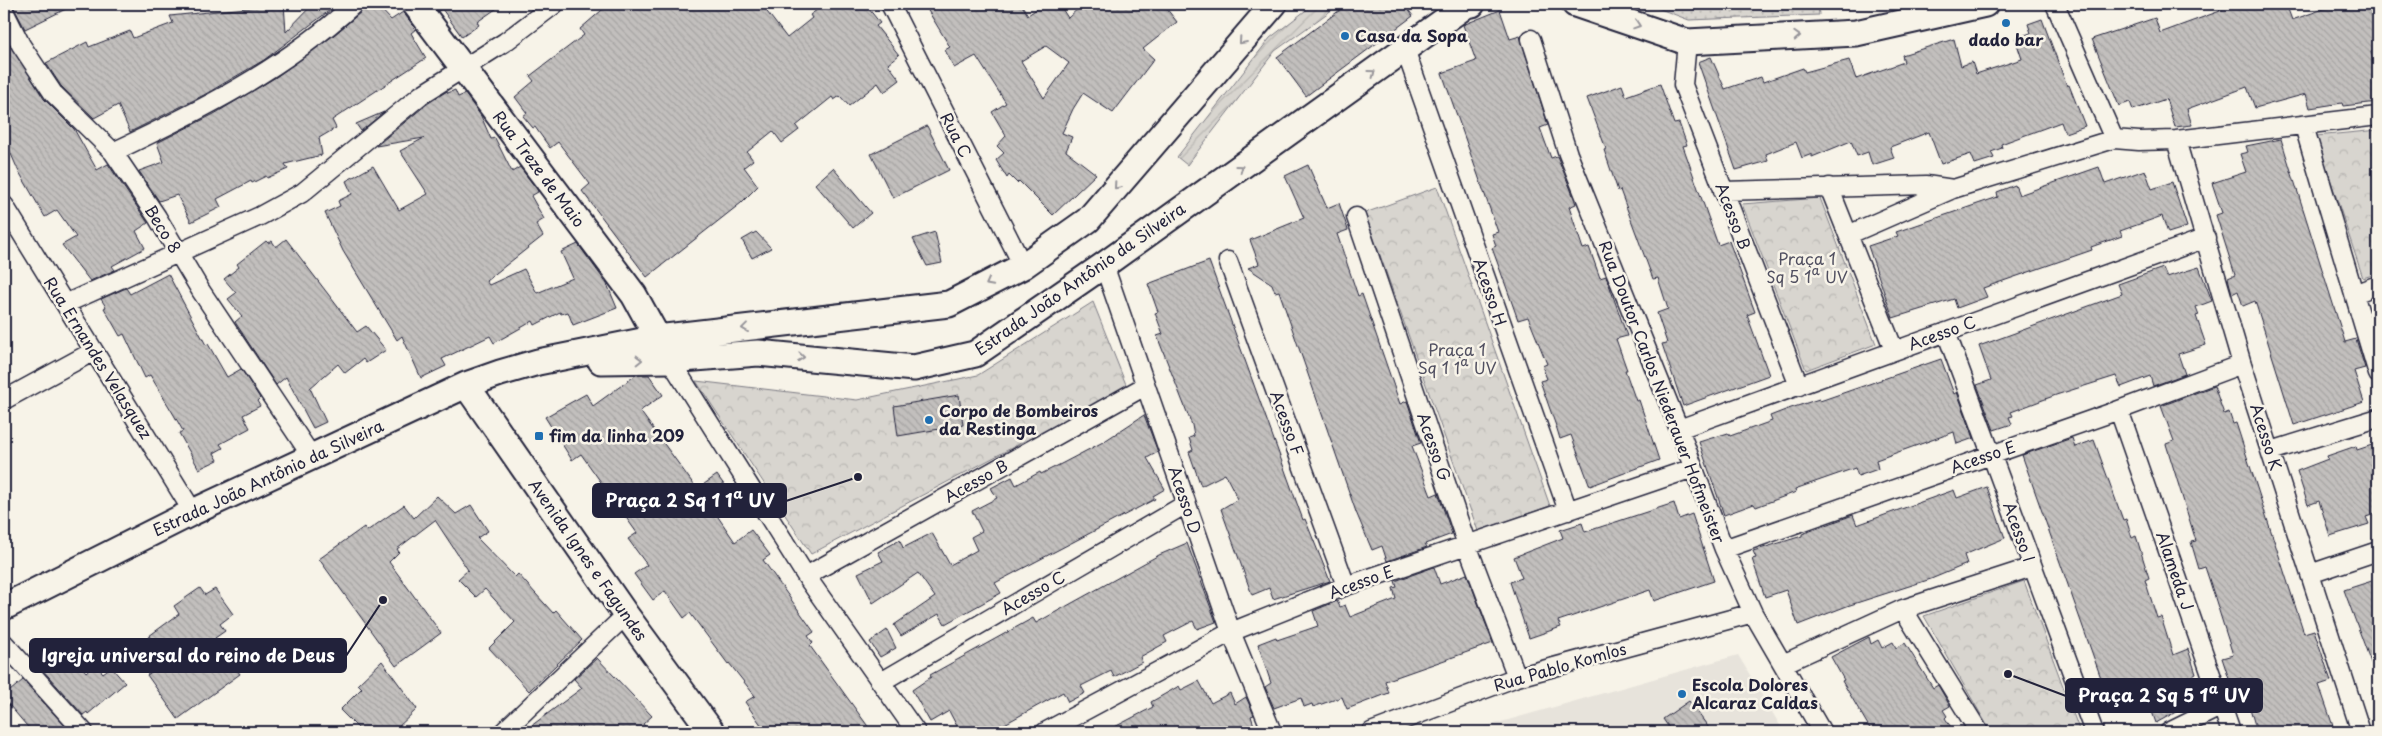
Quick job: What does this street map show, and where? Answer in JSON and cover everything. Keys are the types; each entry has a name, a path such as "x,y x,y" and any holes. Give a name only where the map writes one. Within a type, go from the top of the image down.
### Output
{"main road":[{"name":"Rua Treze de Maio","path":"415,4 634,295 670,360"},
{"name":"Estrada João Antônio da Silveira","path":"4,607 192,512 466,385 538,362 657,338 949,304 1023,266 1088,220 1274,4"},
{"name":"Estrada João Antônio da Silveira","path":"538,362 670,360 758,353 914,368 975,354 1104,265 1409,61 1466,5 1472,4"},
{"path":"1575,4 1687,42 1856,33 1985,4"},
{"name":"Avenida Ignes e Fagundes","path":"466,385 626,615 712,732"}],"street":[{"path":"113,152 199,112 292,56 354,4"},
{"path":"64,304 260,216 302,193 413,102 505,42 555,4"},
{"name":"Rua C","path":"890,4 1023,266"},
{"path":"2055,4 2114,139"},
{"name":"Beco 8","path":"4,11 21,45 53,93 113,152 312,457"},
{"name":"Rua Doutor Carlos Niederauer Hofmeister","path":"1531,39 1568,154 1724,549 1753,614 1822,732"},
{"name":"Acesso B","path":"1687,42 1682,85 1800,386"},
{"name":"Acesso H","path":"1409,61 1568,512"},
{"path":"1850,234 1953,189 2114,139 2139,141 2176,140 2378,116"},
{"path":"2304,126 2378,374"},
{"name":"Acesso K","path":"2176,140 2242,364 2361,732"},
{"path":"1724,191 1926,184 1953,189"},
{"path":"1829,187 1850,234 1894,350"},
{"name":"Rua Ernandes Velasquez","path":"4,204 192,512"},
{"name":"Acesso G","path":"1356,217 1467,544 1517,677"},
{"name":"Acesso C","path":"1678,430 2206,238"},
{"name":"Acesso F","path":"1228,261 1346,586"},
{"name":"Acesso D","path":"1104,265 1231,632 1272,732"},
{"path":"2354,294 2378,286"},
{"name":"Acesso I","path":"1946,332 2094,732"},
{"path":"4,400 94,351"},
{"path":"670,360 806,576 916,732"},
{"name":"Acesso E","path":"1724,549 2119,410 2242,364"},
{"name":"Acesso B","path":"806,576 1145,386"},
{"name":"Alameda J","path":"2119,410 2231,732"},
{"path":"2271,451 2378,418"},
{"name":"Acesso E","path":"1045,732 1231,632 1346,586 1693,468"},
{"name":"Acesso C","path":"881,682 1186,504"},
{"path":"2310,574 2378,551"},
{"path":"1783,664 1903,609 2032,567"},
{"path":"1903,609 1979,732"},
{"name":"Rua Pablo Komlos","path":"1371,732 1517,677 1753,614"},
{"path":"503,732 626,615"},
{"path":"4,643 84,732"},
{"path":"2169,732 2222,706"}],"shaded area":[{"name":"Escola Dolores Alcaraz Caldas","path":"1738,655 1784,732 1466,732"}],"green space":[{"path":"1314,4 1340,4 1275,51 1187,165 1177,157 1270,38"},
{"path":"1647,4 1818,4 1819,15 1689,20"},
{"path":"2378,130 2378,273 2363,278 2316,136"},
{"name":"Praça 1 Sq 1 1ª UV","path":"1437,187 1550,506 1478,531 1365,213"},
{"name":"Praça 1 Sq 5 1ª UV","path":"1820,198 1876,344 1806,370 1742,204"},
{"path":"1093,302 1127,387 811,554 696,381 857,400 978,375"},
{"path":"2024,581 2080,732 1991,732 1924,616"}],"building":[{"path":"12,4 76,4 25,29"},
{"path":"284,4 286,32 313,4 338,4 264,60 204,95 130,132 118,105 94,118 61,86 46,63 87,42 89,47 130,31 133,38 173,23 170,16"},
{"path":"364,4 376,4 391,20 403,12 416,29 411,33 426,58 332,120 336,128 319,138 322,155 285,164 288,169 252,183 251,181 217,199 221,207 191,222 177,195 159,201 139,171 164,162 157,143 214,114 276,77 334,35 361,12"},
{"path":"433,4 503,4 477,22 479,25 462,37 442,9 438,11"},
{"path":"609,4 761,4 787,38 812,18 810,15 825,4 865,4 880,23 876,26 899,55 888,64 900,80 884,92 878,83 849,106 840,96 834,100 832,97 796,126 799,130 782,143 773,131 747,152 753,160 744,167 758,186 741,203 647,277 582,191 590,184 558,142 550,148 535,127 533,128 523,116 527,113 515,97 534,81 530,76 584,35 580,29"},
{"path":"924,4 1021,4 1028,15 1044,4 1059,4 1068,18 1083,4 1163,4 1177,22 1143,49 1154,59 1113,113 1083,93 1062,133 1072,137 1066,151 1096,174 1053,215 1019,181 1017,183 1009,175 1007,178 996,160 1004,153 997,146 1006,136 992,112 1006,103 976,56 954,68 945,50 950,47","holes":["1046,46 1069,63 1044,98 1021,61"]},
{"name":"Casa da Sopa","path":"1348,4 1404,4 1413,16 1306,96 1277,57"},
{"path":"2218,4 2286,4 2292,20 2338,4 2378,4 2378,49 2371,52 2378,73 2378,102 2343,106 2342,103 2310,108 2306,94 2255,108 2247,87 2187,109 2192,125 2175,127 2166,99 2133,110 2130,102 2119,106 2092,39 2155,18 2160,33 2220,11"},
{"path":"1500,10 1510,39 1520,36 1548,125 1540,128 1551,158 1557,156 1576,204 1569,207 1583,249 1589,247 1600,278 1606,276 1627,336 1616,339 1636,401 1639,400 1659,460 1590,486 1571,435 1560,439 1540,381 1547,379 1542,366 1547,364 1528,317 1518,320 1492,248 1496,246 1492,234 1498,232 1442,73 1476,61 1463,25"},
{"path":"2042,19 2067,86 2069,85 2085,126 2065,133 2061,122 2001,144 2002,148 1991,152 1994,158 1975,164 1971,154 1941,164 1929,132 1890,147 1894,158 1872,165 1868,152 1857,156 1851,141 1812,157 1812,154 1802,158 1796,142 1766,154 1768,161 1736,170 1698,62 1711,57 1725,89 1761,77 1763,82 1803,68 1805,72 1849,60 1856,79 1904,62 1902,55 1954,39 1961,66 1972,62 1976,74 2022,59 2015,38 2031,33 2028,24"},
{"path":"4,34 44,99 74,129 97,170 108,164 148,223 136,231 145,248 112,266 115,270 90,281 62,245 76,237 57,210 45,217 18,170 4,138"},
{"path":"1660,84 1674,124 1679,123 1687,145 1683,146 1718,245 1729,241 1755,312 1747,315 1769,375 1683,406 1662,344 1667,343 1657,313 1668,309 1658,278 1653,279 1620,190 1618,191 1604,150 1606,149 1587,98 1622,85 1626,96"},
{"path":"455,90 458,97 465,94 481,116 491,139 495,138 512,172 520,167 537,189 538,192 531,196 544,219 536,224 543,236 486,281 489,285 524,269 537,293 573,278 561,252 578,244 607,284 617,308 573,325 568,312 561,314 560,312 535,325 533,321 494,343 490,336 442,359 446,366 421,378 402,336 397,340 343,251 325,213 340,206 338,201 352,194 346,181 373,166 399,210 428,194 400,151 424,138 376,146 427,104 447,91 448,93"},
{"path":"384,112 361,131 356,124"},
{"path":"927,126 949,170 893,198 871,154"},
{"path":"2281,139 2345,342 2356,339 2365,368 2354,371 2364,402 2294,425 2255,301 2243,306 2238,291 2232,294 2228,278 2235,275 2216,215 2222,213 2212,183 2246,172 2240,154 2248,152 2246,146"},
{"path":"1308,165 1327,208 1339,203 1348,230 1337,234 1358,296 1362,294 1400,404 1407,401 1421,443 1412,446 1431,496 1438,493 1452,534 1425,544 1427,547 1387,561 1382,546 1372,550 1356,512 1279,291 1275,292 1272,284 1248,268 1259,264 1250,240 1304,218 1285,176"},
{"path":"2099,167 2105,184 2145,170 2152,189 2172,182 2187,227 2168,233 2162,216 2120,231 2122,236 2091,247 2092,250 1983,288 1987,297 1957,308 1954,299 1893,318 1868,246 1898,236 1896,232 1998,197 1997,192 2015,185 2019,195"},
{"path":"833,168 871,213 853,228 815,184"},
{"path":"756,232 771,248 752,258 742,240"},
{"path":"935,232 942,263 927,266 913,239"},
{"path":"286,239 357,332 366,326 386,350 366,363 363,359 345,373 338,364 310,388 326,422 313,428 286,377 276,385 235,322 242,316 228,299 236,293 224,279 239,267 237,264 266,241 268,243 272,241 276,247"},
{"path":"1209,261 1303,520 1305,519 1330,581 1273,599 1269,588 1252,595 1221,509 1238,499 1225,474 1201,486 1189,452 1193,450 1189,438 1194,436 1192,425 1157,336 1163,334 1155,313 1158,312 1148,284"},
{"path":"2199,267 2212,301 2196,307 2199,315 2196,316 2206,345 2178,354 2185,374 2153,386 2150,376 2121,387 2116,376 2011,412 2013,416 2009,417 2012,424 1994,430 1977,385 1991,380 1979,346 2122,294 2118,284 2163,268 2167,277"},
{"path":"168,274 206,345 208,344 227,377 241,369 260,398 257,401 260,406 243,415 250,428 220,444 223,448 214,453 218,460 199,469 179,433 183,431 174,415 150,375 145,378 124,334 120,336 101,299 126,288 130,294"},
{"path":"1941,359 1954,394 1957,392 1974,438 1957,444 1954,432 1876,460 1878,469 1858,476 1855,468 1795,489 1796,492 1756,507 1754,504 1724,515 1699,442 1728,433 1730,436 1772,421 1770,416 1788,409 1819,399 1820,401"},
{"path":"636,375 649,375 663,395 640,411 697,489 717,475 735,500 716,514 735,542 751,530 770,555 763,560 814,632 808,636 813,643 810,646 872,732 766,732 745,702 755,696 728,664 690,613 684,618 665,591 653,600 634,574 647,565 628,539 637,533 581,454 572,460 545,417 586,394 593,406"},
{"path":"2214,386 2224,414 2229,412 2233,424 2236,423 2304,633 2314,630 2331,681 2319,685 2335,732 2257,732 2241,678 2230,682 2222,658 2233,655 2205,567 2199,569 2191,542 2196,541 2166,444 2174,441 2161,406"},
{"path":"959,395 963,425 898,436 894,406"},
{"path":"1144,415 1158,452 1147,458 1165,489 1153,496 1155,499 995,583 1001,593 945,624 939,614 901,636 894,625 935,597 918,573 873,603 858,573 883,561 878,552 900,540 903,548 932,533 950,565 977,550 971,537 982,531 972,511 997,498 991,488 1012,477 1016,485 1040,472 1041,474 1103,442"},
{"path":"2072,438 2075,447 2094,440 2123,520 2126,519 2132,538 2136,536 2149,578 2145,580 2157,618 2161,617 2173,655 2188,649 2196,674 2181,682 2192,703 2156,723 2150,706 2127,713 2119,691 2107,695 2022,455"},
{"path":"2378,443 2378,513 2366,517 2369,524 2330,536 2319,501 2308,505 2297,471 2328,459 2327,456 2356,446 2357,450"},
{"path":"1987,487 2005,538 1964,555 1967,564 1931,579 1847,606 1798,625 1786,590 1765,597 1752,559 1756,558 1753,551 1802,536 1802,534 1853,515 1857,525 1954,490 1957,498"},
{"path":"437,496 456,514 471,505 488,531 477,538 515,577 518,574 553,613 556,610 582,640 529,691 489,648 515,622 485,589 476,597 458,579 468,570 435,520 397,549 399,552 389,562 441,633 396,666 319,559 364,527 367,531 404,505 414,518"},
{"path":"1674,503 1679,519 1692,514 1714,581 1654,601 1650,590 1558,621 1561,627 1529,638 1510,582 1522,578 1514,557 1563,538 1560,530 1582,523 1585,532"},
{"path":"1187,543 1216,622 1197,629 1193,621 1164,636 1167,642 1140,657 1142,662 1114,677 1111,671 1081,686 1085,693 1068,702 1063,692 990,732 960,732 949,711 930,722 912,690 931,677 930,675 1033,618 1036,623 1159,555"},
{"path":"1434,567 1440,584 1467,574 1493,643 1385,681 1389,693 1347,709 1342,697 1313,707 1312,704 1304,707 1301,698 1274,708 1265,687 1271,683 1258,644 1276,637 1277,640 1318,626 1313,611 1337,601 1340,607 1345,605 1350,617 1396,599 1393,588 1397,587 1395,581"},
{"path":"2378,579 2378,676 2376,676 2344,590"},
{"path":"200,588 205,595 215,589 233,614 220,624 225,631 215,638 240,674 178,719 147,675 160,666 148,649 155,644 149,636 179,614 174,606"},
{"path":"887,630 896,648 880,657 870,642"},
{"path":"1869,637 1871,644 1878,640 1882,648 1893,642 1896,648 1905,643 1933,688 1938,685 1950,706 1943,710 1947,716 1945,718 1954,732 1872,732 1842,681 1844,680 1831,657"},
{"path":"65,647 86,672 95,664 103,673 111,667 125,683 88,714 87,712 83,715 40,667"},
{"path":"597,658 652,716 643,724 651,732 523,732 582,688 574,679"},
{"path":"382,661 417,709 393,732 362,732 340,710 362,688 358,684"},
{"path":"23,680 66,727 59,732 32,732 4,699 4,696"},
{"path":"1199,681 1211,703 1230,693 1235,704 1246,697 1254,715 1251,716 1256,732 1105,732 1153,707 1151,702 1179,686 1181,690"},
{"path":"1689,701 1712,732 1672,732 1663,719"}],"place":[{"name":"dado bar","path":"2006,23"},
{"name":"Casa da Sopa","path":"1345,36"},
{"name":"Corpo de Bombeiros da Restinga","path":"929,420"},
{"name":"fim da linha 209","path":"539,436"},
{"name":"Praça 2 Sq 1 1ª UV","path":"858,477"},
{"name":"Igreja universal do reino de Deus","path":"383,600"},
{"name":"Praça 2 Sq 5 1ª UV","path":"2008,674"},
{"name":"Escola Dolores Alcaraz Caldas","path":"1682,694"}]}
